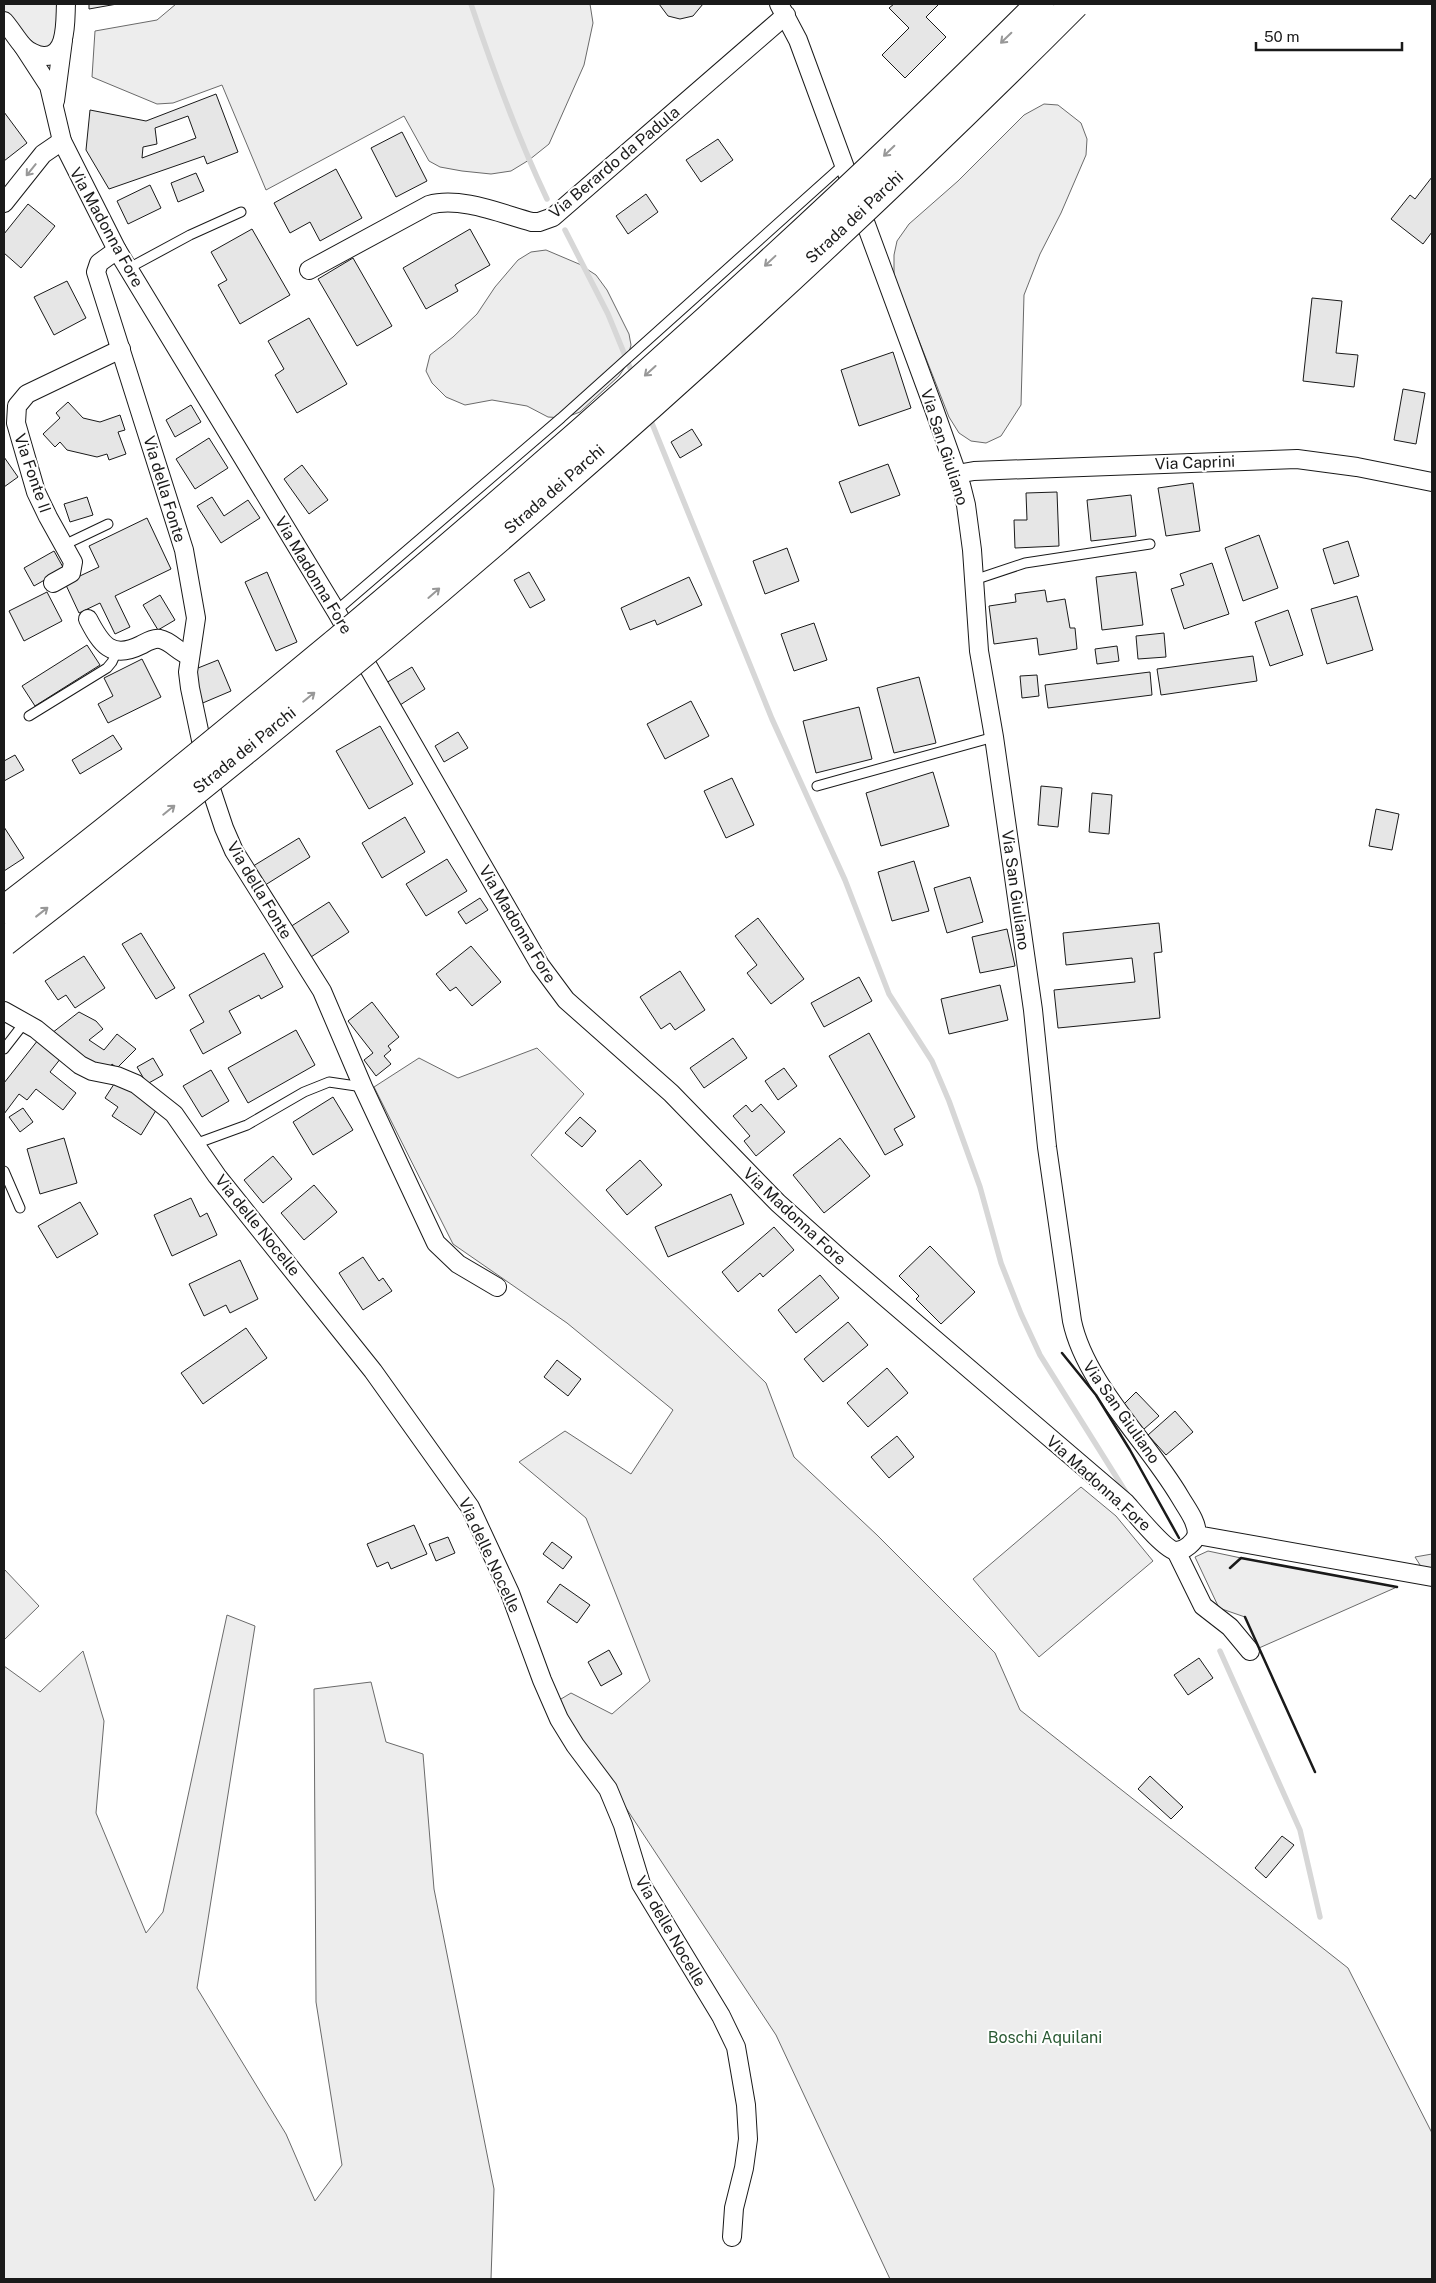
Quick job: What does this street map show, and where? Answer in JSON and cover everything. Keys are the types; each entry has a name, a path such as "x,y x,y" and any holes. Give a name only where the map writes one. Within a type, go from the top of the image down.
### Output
{"highway":[{"name":"Strada dei Parchi","path":"4,910 233,728 536,472 653,368 857,181 1040,4"},
{"name":"Strada dei Parchi","path":"4,942 275,725 428,599 550,493 782,285 1076,4"}],"street":[{"name":"Via Madonna Fore","path":"54,108 66,4"},
{"name":"Via San Giuliano","path":"782,10 798,40 957,474 968,516 980,651 1031,1001 1047,1147 1075,1335 1079,1348 1092,1372 1175,1489 1195,1524 1197,1535"},
{"name":"Via Berardo da Padula","path":"309,270 429,205 440,202 460,203 532,222 553,217 782,10"},
{"name":"Via Madonna Fore","path":"4,21 24,46 46,81 62,141 117,250 336,611 540,965 566,1000 671,1094 799,1222 1125,1502 1166,1545 1176,1551"},
{"path":"24,46 38,55 47,56 58,50 63,39"},
{"path":"4,203 43,154 62,141"},
{"name":"Via della Fonte","path":"117,250 99,263 96,270 184,550 196,618 190,656 189,680 212,792 224,828 234,851 322,991 363,1087 436,1243 458,1264 497,1287"},
{"name":"Via Fonte II","path":"53,583 73,570 72,559 36,492 16,423 15,410 19,401 27,394 122,349"},
{"name":"Via Caprini","path":"957,474 974,471 1297,459 1357,467 1432,482"},
{"path":"88,619 102,642 108,648 117,651 128,650 159,639 190,656"},
{"name":"Via delle Nocelle","path":"4,1011 25,1022 48,1038 80,1065 92,1071 123,1078 142,1088 169,1109 217,1176 373,1371 470,1506 510,1593 559,1720 575,1746 608,1789 620,1816 641,1884 726,2024 738,2057 748,2121 747,2152 734,2208 732,2237"},
{"path":"1250,1651 1230,1627 1203,1606 1176,1551 1192,1544 1197,1535 1432,1577"}],"lane":[{"path":"336,611 554,425 843,165"},
{"path":"129,268 190,235 241,212"},
{"path":"64,545 108,524"},
{"path":"974,580 1025,563 1150,544"},
{"path":"29,716 107,668 117,651"},
{"path":"817,786 994,737"},
{"path":"4,1049 25,1022"},
{"path":"195,1144 248,1125 304,1092 329,1082 363,1087"},
{"path":"4,1171 20,1208"}],"shaded area":[{"path":"4,4 66,4 63,39 47,56 4,21"},
{"path":"176,4 590,4 593,23 584,65 549,144 511,171 491,174 440,167 429,161 404,116 266,190 222,85 173,103 157,104 92,77 95,31 157,20"},
{"path":"1044,104 1058,105 1081,123 1087,139 1086,155 1061,213 1040,254 1024,295 1021,405 1001,436 986,443 971,441 959,433 949,417 894,277 894,255 897,241 909,224 958,181 1024,115"},
{"path":"546,250 579,264 596,275 607,290 629,334 631,345 625,367 619,376 580,412 564,418 548,417 527,406 492,400 465,405 446,397 432,383 426,371 430,355 453,337 477,314 495,287 518,260 531,252"},
{"name":"Boschi Aquilani","path":"537,1048 584,1094 531,1155 766,1383 794,1457 877,1535 995,1653 1020,1710 1348,1968 1432,2133 1432,2279 890,2279 776,2035 556,1702 571,1693 612,1714 650,1681 586,1518 519,1462 565,1431 631,1474 673,1410 567,1323 453,1244 374,1087 419,1058 458,1078"},
{"path":"1081,1487 1116,1516 1153,1561 1039,1657 973,1579"},
{"path":"1208,1551 1397,1587 1259,1648 1245,1617 1219,1608 1195,1557"},
{"path":"1432,1554 1432,1584 1415,1557"},
{"path":"4,1569 39,1606 4,1640"},
{"path":"227,1615 255,1626 197,1988 286,2134 315,2201 342,2165 316,2002 314,1689 371,1682 386,1742 423,1754 434,1889 494,2189 491,2279 4,2279 4,1666 40,1692 83,1651 104,1721 96,1813 146,1933 163,1912"}],"building":[{"path":"89,4 117,4 89,9"},
{"path":"659,4 703,4 693,16 680,19 668,16"},
{"path":"894,4 937,4 926,17 946,37 905,78 882,55 909,28 889,8"},
{"path":"216,94 238,152 207,164 204,156 109,189 86,150 90,110 146,121","holes":["188,116 196,138 142,158 143,147 157,144 155,128"]},
{"path":"4,112 27,143 4,161"},
{"path":"402,132 427,181 396,197 371,148"},
{"path":"718,139 733,160 701,182 686,160"},
{"path":"336,169 362,218 320,241 310,222 290,233 274,203"},
{"path":"196,173 204,191 178,202 171,183"},
{"path":"1432,177 1432,232 1423,244 1391,219 1410,195 1415,199"},
{"path":"150,185 161,208 128,224 117,201"},
{"path":"646,194 658,212 628,234 616,216"},
{"path":"28,204 55,226 21,268 4,253 4,234"},
{"path":"252,229 290,295 240,324 218,285 227,280 211,252"},
{"path":"470,229 490,265 455,285 458,291 426,309 403,268"},
{"path":"353,258 392,326 357,346 318,279"},
{"path":"67,281 86,318 54,335 34,297"},
{"path":"1312,298 1342,301 1336,353 1358,355 1354,387 1303,381"},
{"path":"309,318 347,384 297,413 275,375 284,369 268,341"},
{"path":"893,352 911,408 859,426 841,370"},
{"path":"1403,389 1425,393 1416,444 1394,440"},
{"path":"68,402 83,418 100,422 120,415 125,430 118,432 126,454 109,460 107,454 97,457 67,450 60,442 55,447 43,434 60,418 56,413"},
{"path":"191,405 201,422 175,437 166,420"},
{"path":"692,429 702,445 680,458 671,442"},
{"path":"209,438 228,468 195,489 176,459"},
{"path":"4,457 18,477 4,487"},
{"path":"888,464 900,495 851,513 839,482"},
{"path":"302,465 328,500 309,514 284,479"},
{"path":"1193,483 1200,531 1166,536 1158,488"},
{"path":"1057,492 1059,546 1015,548 1014,520 1027,520 1026,493"},
{"path":"1131,495 1136,536 1091,541 1087,500"},
{"path":"87,497 93,515 70,522 64,504"},
{"path":"212,497 224,516 248,500 260,518 221,543 197,506"},
{"path":"147,518 171,569 115,596 130,627 115,634 100,603 79,613 65,583 99,567 89,546"},
{"path":"1259,535 1278,588 1243,601 1225,548"},
{"path":"1348,541 1359,576 1334,584 1323,549"},
{"path":"787,548 799,581 765,594 753,561"},
{"path":"54,551 64,569 34,586 24,568"},
{"path":"1212,563 1229,614 1184,629 1171,589 1184,585 1180,574"},
{"path":"267,572 297,642 276,651 245,582"},
{"path":"529,572 545,600 530,608 514,580"},
{"path":"1136,572 1143,625 1102,630 1096,577"},
{"path":"689,577 702,605 657,625 655,620 630,630 621,608"},
{"path":"1045,590 1047,602 1065,599 1070,628 1075,628 1077,649 1039,655 1037,638 994,644 989,606 1016,602 1015,594"},
{"path":"47,592 62,621 24,641 9,611"},
{"path":"160,595 175,620 158,630 143,605"},
{"path":"1357,596 1373,650 1327,664 1311,609"},
{"path":"1288,610 1303,655 1270,666 1255,622"},
{"path":"814,623 827,660 794,671 781,634"},
{"path":"1164,633 1166,657 1138,659 1136,636"},
{"path":"87,645 100,665 35,706 22,686"},
{"path":"1117,646 1119,661 1097,664 1095,649"},
{"path":"1253,656 1257,681 1161,695 1157,669"},
{"path":"142,659 161,697 108,723 98,704 113,696 104,678"},
{"path":"218,660 231,691 198,705 193,670"},
{"path":"412,667 425,689 400,705 386,683"},
{"path":"1150,672 1152,695 1048,708 1045,685"},
{"path":"1037,675 1039,696 1022,698 1020,676"},
{"path":"919,677 936,743 894,753 877,688"},
{"path":"691,701 709,736 665,759 647,724"},
{"path":"859,707 872,759 816,773 803,721"},
{"path":"380,726 413,784 369,809 336,751"},
{"path":"458,732 468,748 444,762 435,746"},
{"path":"113,735 122,749 80,774 72,760"},
{"path":"15,755 24,770 4,781 4,761"},
{"path":"933,772 949,826 881,846 866,793"},
{"path":"732,778 754,825 726,838 704,791"},
{"path":"1041,786 1062,788 1058,827 1038,825"},
{"path":"1092,793 1112,795 1109,834 1089,832"},
{"path":"1376,809 1399,814 1392,850 1369,846"},
{"path":"405,817 425,852 382,878 362,843"},
{"path":"4,827 24,858 4,871"},
{"path":"299,838 310,857 262,887 250,868"},
{"path":"447,859 467,891 426,916 406,884"},
{"path":"914,861 929,911 892,921 878,872"},
{"path":"970,877 983,922 947,933 934,888"},
{"path":"480,898 488,910 466,924 458,912"},
{"path":"329,902 349,932 311,957 290,927"},
{"path":"758,918 804,979 771,1004 747,973 757,965 735,936"},
{"path":"1159,923 1162,952 1154,953 1160,1018 1058,1028 1054,990 1135,982 1132,958 1066,965 1063,933"},
{"path":"1007,929 1015,966 980,973 972,937"},
{"path":"141,933 175,988 156,999 122,944"},
{"path":"471,946 501,982 472,1006 456,987 450,991 436,974"},
{"path":"264,953 283,987 261,999 259,995 229,1011 241,1033 203,1054 190,1030 204,1022 189,995"},
{"path":"84,956 105,988 75,1008 66,995 58,1000 45,981"},
{"path":"680,971 705,1010 675,1030 670,1023 661,1029 640,997"},
{"path":"859,977 872,1001 824,1027 811,1003"},
{"path":"1000,985 1008,1020 949,1034 941,999"},
{"path":"372,1002 399,1037 388,1046 391,1050 384,1056 391,1064 376,1076 364,1060 373,1053 348,1021"},
{"path":"79,1012 96,1021 103,1029 89,1040 104,1050 117,1034 136,1049 117,1068 112,1064 109,1069 93,1067 52,1033"},
{"path":"296,1030 315,1065 248,1103 228,1068"},
{"path":"869,1033 915,1117 894,1129 903,1145 885,1155 829,1056"},
{"path":"733,1038 747,1058 704,1088 690,1068"},
{"path":"38,1040 61,1058 50,1072 76,1093 63,1110 36,1089 27,1100 19,1094 4,1114 4,1083"},
{"path":"153,1058 163,1075 147,1084 137,1067"},
{"path":"784,1068 797,1086 778,1100 765,1081"},
{"path":"211,1070 229,1101 202,1117 183,1086"},
{"path":"116,1081 158,1107 141,1135 112,1116 118,1107 105,1098"},
{"path":"333,1097 353,1130 313,1155 293,1122"},
{"path":"761,1104 785,1132 756,1156 744,1141 750,1136 733,1116 746,1105 752,1112"},
{"path":"23,1108 33,1122 20,1132 9,1117"},
{"path":"580,1117 596,1131 582,1147 565,1133"},
{"path":"64,1138 77,1183 40,1194 27,1149"},
{"path":"840,1138 870,1176 824,1213 793,1175"},
{"path":"273,1156 292,1179 263,1203 244,1180"},
{"path":"640,1160 662,1185 627,1215 606,1190"},
{"path":"314,1185 337,1212 304,1240 281,1213"},
{"path":"731,1194 744,1224 668,1257 655,1227"},
{"path":"191,1198 200,1217 207,1213 217,1235 172,1256 154,1215"},
{"path":"80,1202 98,1234 57,1258 38,1226"},
{"path":"774,1227 794,1250 763,1277 760,1273 738,1292 722,1272"},
{"path":"930,1246 975,1292 941,1324 916,1299 919,1296 899,1276"},
{"path":"363,1257 379,1281 383,1278 392,1291 363,1310 339,1273"},
{"path":"240,1260 258,1299 230,1313 226,1305 204,1316 189,1284"},
{"path":"820,1275 839,1298 796,1333 778,1310"},
{"path":"848,1322 868,1345 823,1382 804,1359"},
{"path":"246,1328 267,1358 203,1404 181,1373"},
{"path":"557,1360 581,1379 568,1396 544,1377"},
{"path":"887,1368 908,1393 868,1427 847,1403"},
{"path":"1136,1392 1159,1416 1144,1429 1122,1406"},
{"path":"1175,1411 1193,1432 1166,1455 1148,1435"},
{"path":"897,1436 914,1457 889,1478 871,1457"},
{"path":"414,1525 427,1554 391,1569 388,1562 377,1567 367,1544"},
{"path":"448,1537 455,1553 436,1561 429,1544"},
{"path":"552,1542 572,1557 563,1569 543,1554"},
{"path":"560,1584 590,1605 577,1623 547,1602"},
{"path":"609,1650 622,1674 601,1686 588,1662"},
{"path":"1199,1658 1213,1678 1188,1695 1174,1675"},
{"path":"1150,1776 1183,1807 1171,1819 1138,1789"},
{"path":"1282,1836 1294,1845 1266,1878 1255,1868"}],"waterway":[{"path":"471,4 506,103 547,199"},
{"path":"565,230 608,314 633,375"},
{"path":"649,416 772,719 845,880 889,994 932,1061 949,1101 980,1187 1001,1263 1021,1314 1040,1355 1127,1494"},
{"path":"1220,1651 1300,1830 1320,1917"}],"wall":[{"path":"1062,1353 1096,1395 1130,1450 1179,1538"},
{"path":"1230,1568 1241,1558 1397,1587"},
{"path":"1245,1617 1315,1772"}]}
